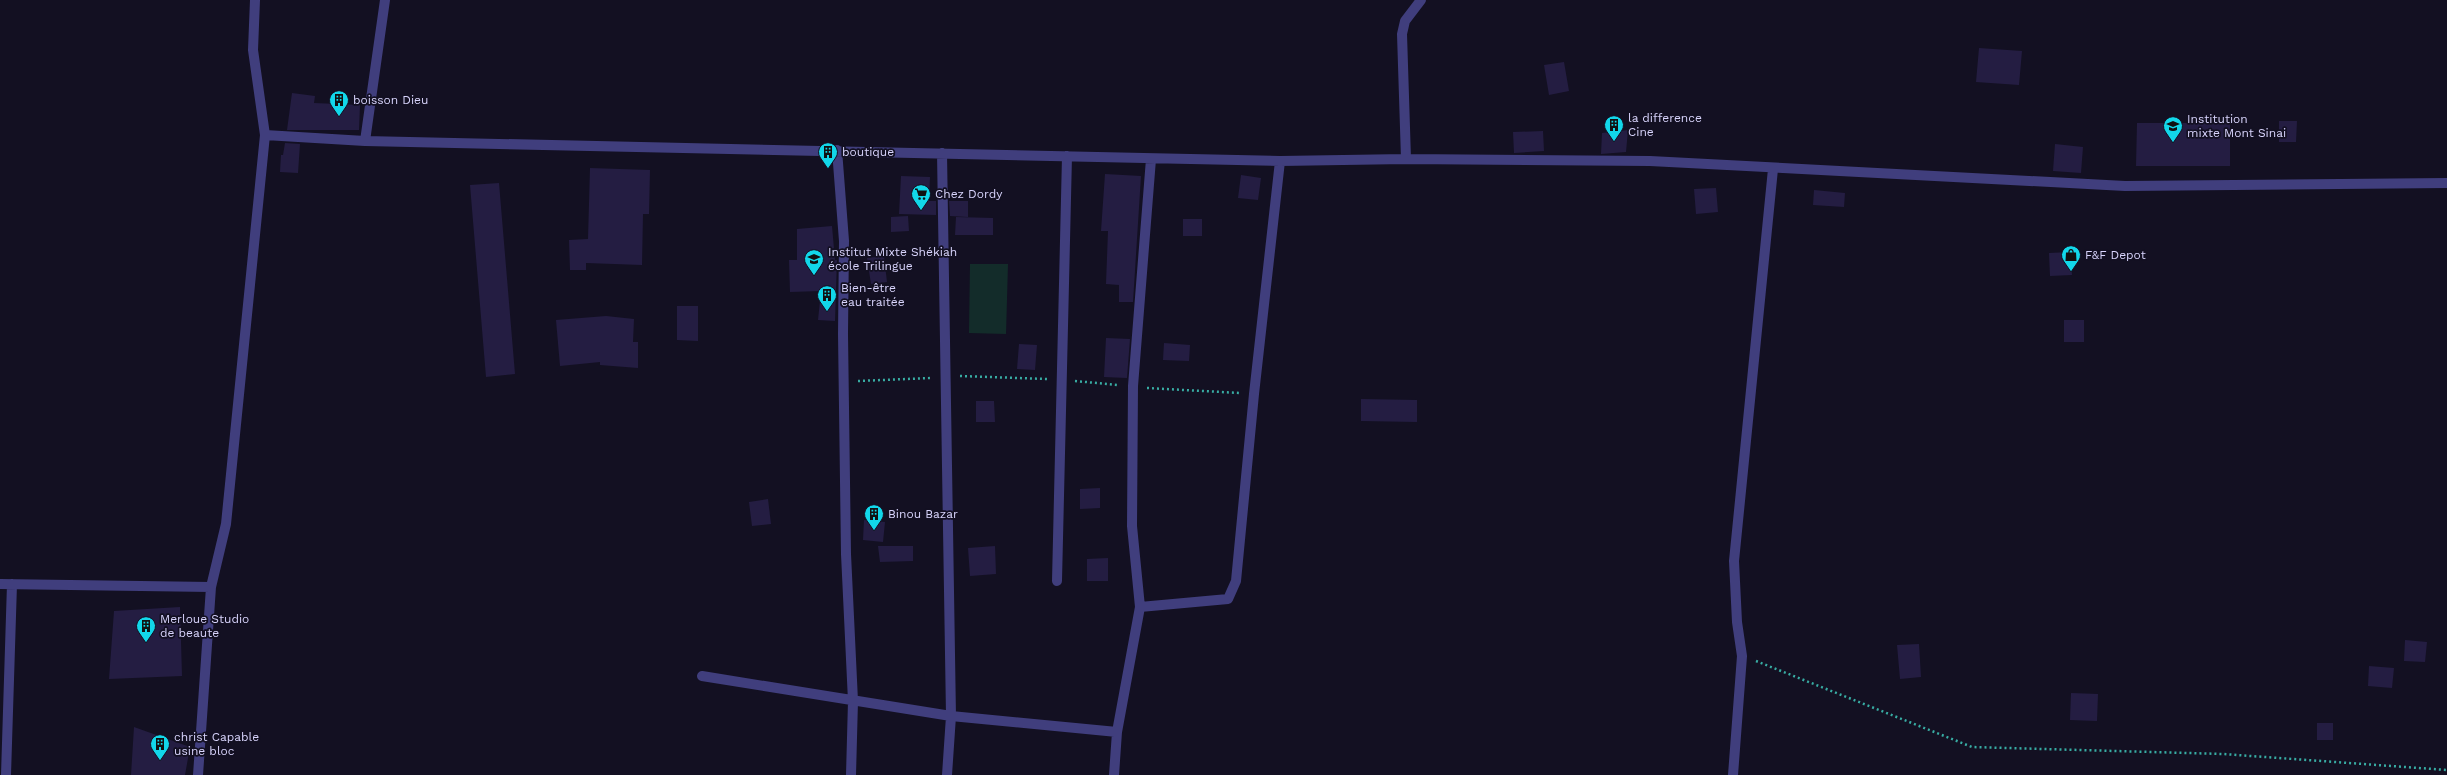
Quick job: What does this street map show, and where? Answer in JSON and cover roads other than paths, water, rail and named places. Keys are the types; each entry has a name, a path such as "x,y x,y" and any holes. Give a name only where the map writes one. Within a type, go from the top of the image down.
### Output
{"street":[{"path":"198,775 211,587 226,524 265,134 252,50 255,0"},
{"path":"365,141 385,0"},
{"path":"1406,159 1402,34 1405,21 1421,0"},
{"path":"265,134 365,141 837,150 1280,162 1406,159 1650,161 1773,169 2125,186 2447,183"},
{"path":"837,150 844,241 843,334 846,554 853,701 851,775"},
{"path":"942,153 951,716 947,775"},
{"path":"1057,581 1067,156"},
{"path":"1114,775 1117,732 1140,607 1132,526 1133,386 1151,159"},
{"path":"1140,607 1228,599 1236,581 1254,394 1280,162"},
{"path":"1733,775 1742,656 1737,622 1734,561 1773,169"},
{"path":"0,584 211,587"},
{"path":"6,775 12,584"},
{"path":"702,676 951,716 1117,732"}],"place":[{"name":"boisson Dieu","path":"339,117"},
{"name":"la difference Cine","path":"1614,142"},
{"name":"Institution mixte Mont Sinai","path":"2173,143"},
{"name":"boutique","path":"828,169"},
{"name":"Chez Dordy","path":"921,211"},
{"name":"F&F Depot","path":"2071,272"},
{"name":"Institut Mixte Shékiah école Trilingue","path":"814,276"},
{"name":"Bien-être eau traitée","path":"827,312"},
{"name":"Binou Bazar","path":"874,531"},
{"name":"Merloue Studio de beaute","path":"146,643"},
{"name":"christ Capable usine bloc","path":"160,761"}]}
